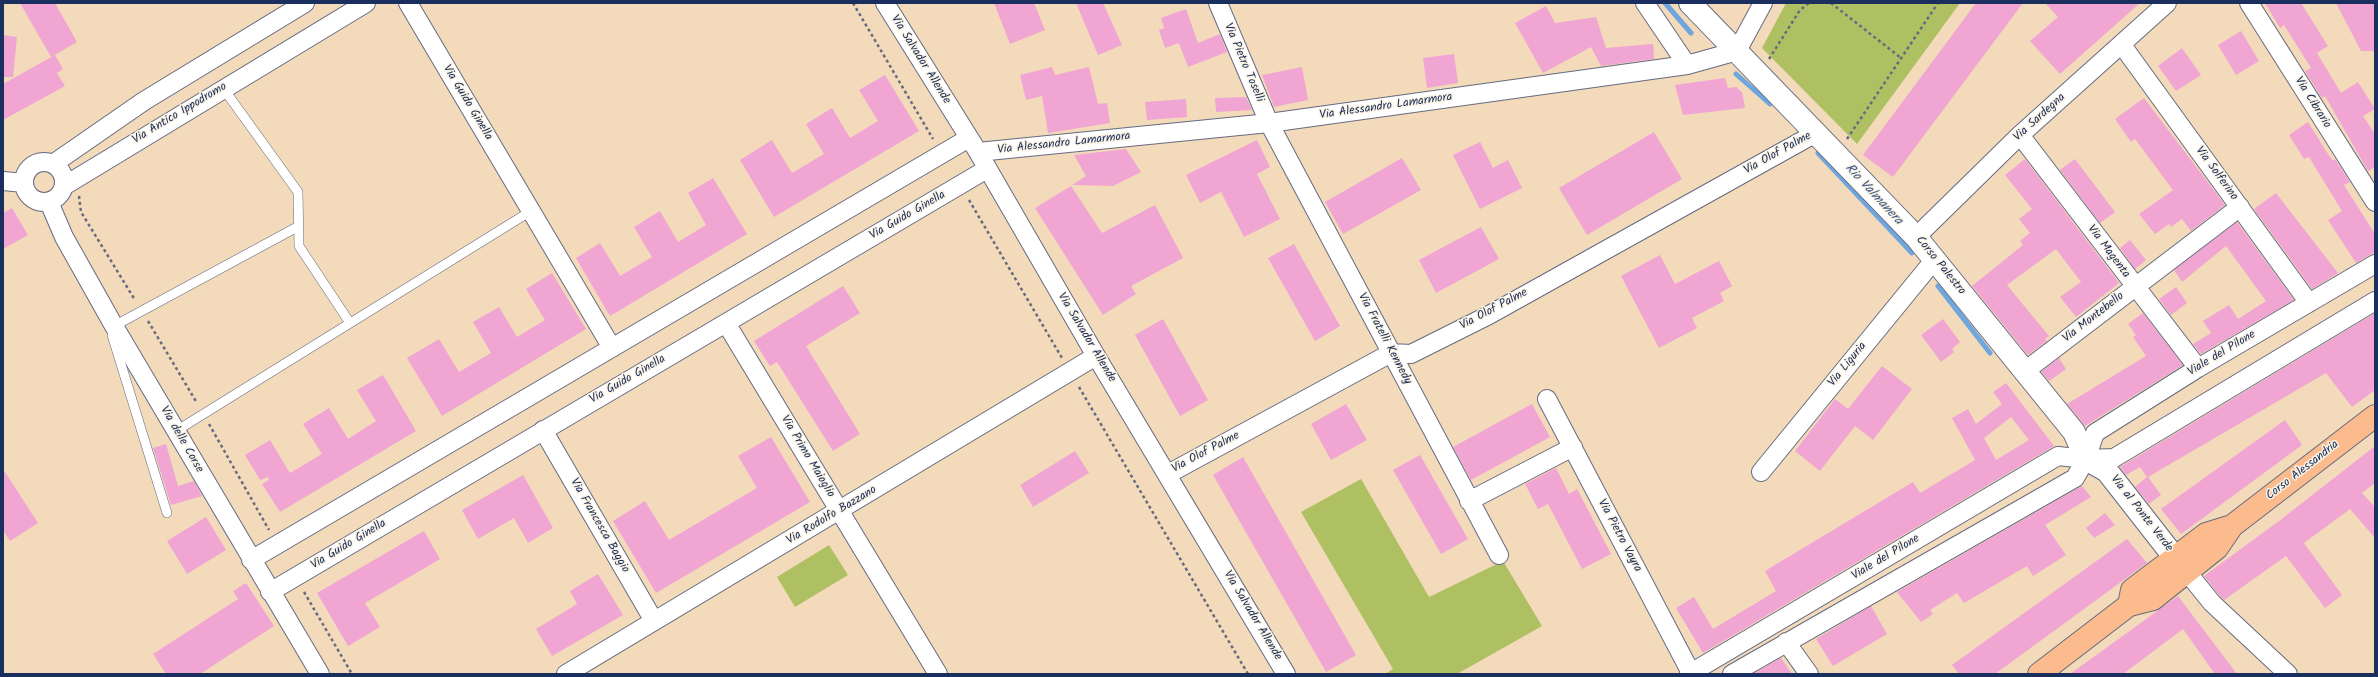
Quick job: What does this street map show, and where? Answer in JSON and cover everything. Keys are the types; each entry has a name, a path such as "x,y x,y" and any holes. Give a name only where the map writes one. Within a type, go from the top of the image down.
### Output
{"main road":[{"name":"Corso Alessandria","path":"2039,674 2129,605 2152,599 2181,565 2217,548 2232,526 2375,416"}],"street":[{"path":"54,164 144,101 305,3"},
{"name":"Via Antico Ippodromo","path":"64,186 223,88 366,3"},
{"name":"Via Guido Ginella","path":"408,3 612,348"},
{"name":"Via Salvador Allende","path":"885,3 974,145 1096,356 1168,474 1286,674"},
{"name":"Via Pietro Toselli","path":"1218,3 1269,123"},
{"path":"1645,3 1687,65"},
{"name":"Corso Palestro","path":"1690,3 1916,236 1936,259 2074,432 2086,459"},
{"path":"1737,51 1763,3"},
{"name":"Via Sardegna","path":"1916,236 2020,134 2168,3"},
{"name":"Via Cibrario","path":"2249,3 2375,202"},
{"path":"279,19 296,44"},
{"name":"Via Solferino","path":"2122,45 2309,303"},
{"name":"Via Alessandro Lamarmora","path":"974,145 1269,123 1687,65 1737,51"},
{"name":"Via Fratelli Kennedy","path":"1269,123 1499,555"},
{"name":"Via Olof Palme","path":"1168,474 1391,353 1411,354 1488,315 1816,133"},
{"name":"Via Magenta","path":"2020,134 2134,287 2198,368"},
{"path":"251,560 942,154 974,145"},
{"path":"47,162 54,164 62,173 64,186 59,196 49,202 37,201 28,194 24,183 25,176 33,165 47,162"},
{"name":"Via Guido Ginella","path":"270,592 987,168"},
{"path":"3,180 24,183"},
{"name":"Via delle Corse","path":"49,202 64,237 114,326 251,560 320,674"},
{"name":"Via Montebello","path":"2025,371 2240,207"},
{"name":"Via Liguria","path":"1761,472 1936,259"},
{"name":"Viale del Pilone","path":"1732,674 2075,478 2086,459 2095,433 2198,368 2375,264"},
{"name":"Viale del Pilone","path":"1690,673 2058,456 2086,459 2114,458 2375,301"},
{"name":"Via Primo Maioglio","path":"726,323 938,674"},
{"name":"Via Rodolfo Bazzano","path":"566,674 840,511 1096,356"},
{"name":"Via Pietro Vayra","path":"1547,399 1690,673"},
{"name":"Via Francesca Baggio","path":"543,430 654,621"},
{"path":"1469,501 1572,447"},
{"name":"Via al Ponte Verde","path":"2086,459 2106,471 2181,565"},
{"path":"2181,565 2212,603 2288,674"},
{"path":"1786,642 1809,674"}],"lane":[{"path":"223,88 298,192 299,246 350,323"},
{"path":"176,431 531,211"},
{"path":"114,326 141,310 299,226"},
{"path":"104,308 167,513"}],"path":[{"path":"853,3 942,154"},
{"path":"1759,74 1800,10 1809,3"},
{"path":"1831,3 1901,58"},
{"path":"1837,154 1938,3"},
{"path":"960,185 1248,674"},
{"path":"81,193 79,204 81,212 204,414 277,544"},
{"path":"295,577 352,674"}],"green space":[{"path":"1786,3 1960,3 1857,144 1762,48"},
{"path":"1361,479 1429,597 1503,561 1542,626 1457,674 1385,674 1393,669 1301,512"},
{"path":"829,545 848,575 795,607 777,577"}],"building":[{"path":"20,3 55,3 77,42 51,57"},
{"path":"994,3 1034,3 1045,30 1010,44"},
{"path":"1076,3 1103,3 1122,45 1098,55"},
{"path":"1976,3 2023,3 1893,177 1863,155"},
{"path":"2045,3 2140,3 2060,74 2030,41 2058,17"},
{"path":"2265,3 2301,3 2328,46 2317,53 2341,93 2358,82 2375,109 2363,116 2375,134 2375,167 2368,171 2325,96 2322,98 2305,71 2311,68 2284,25 2280,28"},
{"path":"2336,3 2375,3 2375,51 2361,51"},
{"path":"1546,6 1555,23 1596,17 1606,48 1653,44 1654,59 1601,66 1591,47 1543,73 1515,23"},
{"path":"1186,9 1198,43 1220,34 1227,52 1188,67 1179,43 1165,48 1159,30 1164,28 1161,18"},
{"path":"2241,31 2259,61 2236,75 2218,45"},
{"path":"3,35 17,37 13,77 3,77"},
{"path":"2182,48 2201,75 2176,91 2158,66"},
{"path":"1454,54 1458,83 1427,88 1423,58"},
{"path":"55,55 63,69 57,73 65,86 3,120 3,84"},
{"path":"1052,67 1055,75 1089,67 1098,104 1107,103 1110,123 1048,133 1042,96 1026,100 1020,75"},
{"path":"1302,67 1308,100 1274,107 1262,75"},
{"path":"885,75 919,131 774,217 740,160 772,140 792,173 824,154 806,124 832,108 850,138 878,121 859,90"},
{"path":"1725,78 1728,88 1736,87 1742,92 1745,108 1683,115 1675,85"},
{"path":"1246,97 1252,110 1216,112 1215,98"},
{"path":"2144,98 2225,205 2191,231 2182,219 2171,227 2169,224 2155,234 2139,214 2173,190 2135,139 2131,142 2115,119"},
{"path":"1186,99 1187,117 1147,120 1145,102"},
{"path":"2308,122 2333,161 2335,159 2350,182 2344,185 2375,234 2375,252 2356,263 2328,220 2342,211 2309,157 2304,159 2289,135"},
{"path":"1654,132 1682,179 1587,235 1559,188"},
{"path":"1257,140 1270,167 1257,174 1280,219 1244,237 1221,192 1200,203 1186,175"},
{"path":"1480,142 1493,168 1508,160 1522,188 1480,209 1453,155"},
{"path":"1126,149 1141,172 1113,186 1072,185 1086,176 1074,155"},
{"path":"1402,158 1421,190 1343,234 1325,202"},
{"path":"2025,159 2119,283 2076,317 2060,297 2081,282 2056,249 2007,285 2049,336 2045,339 2047,341 2028,355 1972,286 2023,245 2020,241 2030,233 2019,219 2032,209 2005,175"},
{"path":"2075,159 2115,212 2100,223 2060,170"},
{"path":"713,178 747,234 610,316 576,258 600,243 620,276 652,257 634,227 660,211 678,242 706,225 688,193"},
{"path":"1071,186 1102,233 1155,205 1183,258 1131,286 1136,294 1103,315 1035,208"},
{"path":"2276,193 2338,273 2312,289 2254,209"},
{"path":"12,208 28,235 3,249 3,213"},
{"path":"2237,222 2294,300 2201,354 2193,344 2211,333 2203,321 2229,305 2238,319 2266,301 2226,246 2182,282 2174,270"},
{"path":"1481,227 1499,259 1436,293 1419,260"},
{"path":"2130,240 2146,260 2135,269 2120,248"},
{"path":"1294,244 1340,326 1315,341 1268,258"},
{"path":"1660,255 1675,284 1719,261 1732,286 1720,293 1724,301 1692,318 1697,328 1659,348 1621,276"},
{"path":"552,273 586,329 442,416 407,358 439,339 459,372 491,353 473,322 499,307 517,337 545,320 526,289"},
{"path":"843,286 860,313 806,346 860,434 833,451 777,362 770,366 754,341"},
{"path":"2176,287 2187,303 2171,315 2159,299"},
{"path":"2143,313 2183,365 2085,426 2067,404 2146,356 2133,337 2136,335 2128,324"},
{"path":"2375,313 2375,390 2352,407 2326,373 2148,477 2161,495 2149,504 2135,487 2147,477 2140,467 2126,475 2120,467"},
{"path":"1163,319 1208,400 1180,416 1135,335"},
{"path":"1943,319 1960,342 1952,349 1954,352 1941,362 1921,335"},
{"path":"2059,358 2066,369 2049,381 2041,372"},
{"path":"1882,366 1912,389 1873,440 1855,426 1820,471 1795,451 1835,399 1848,409"},
{"path":"383,375 416,431 280,512 262,484 269,480 268,477 260,480 245,455 270,440 290,473 322,454 303,424 329,408 348,439 376,421 357,390"},
{"path":"2006,383 2054,446 1703,653 1676,608 1694,597 1713,629 1776,591 1765,571 1913,482 1920,493 1975,460 1952,418 1968,409 1976,424 2002,404 1993,392","holes":["2011,417 2029,440 1996,460 1984,438"]},
{"path":"1346,404 1367,440 1331,460 1311,424"},
{"path":"1532,404 1550,437 1471,480 1453,447"},
{"path":"2285,420 2302,445 2181,534 2161,509"},
{"path":"771,437 810,502 656,593 613,521 645,501 669,540 757,488 738,456"},
{"path":"166,444 178,486 194,481 202,496 171,505 153,448"},
{"path":"2375,446 2375,483 2362,493 2375,507 2375,538 2350,509 2304,543 2342,595 2325,608 2286,556 2224,600 2220,596 2204,576 2279,521"},
{"path":"1075,451 1089,473 1033,507 1020,485"},
{"path":"1420,455 1468,539 1441,554 1393,470"},
{"path":"1243,457 1356,655 1326,672 1213,475"},
{"path":"1556,468 1569,494 1577,489 1611,554 1582,569 1548,504 1538,509 1525,484"},
{"path":"3,469 38,523 10,541 3,530"},
{"path":"523,475 553,528 528,543 514,518 478,539 462,510"},
{"path":"2082,486 2091,497 2045,525 2066,555 2033,576 2027,566 1964,603 1957,593 1930,610 1933,614 1921,622 1897,592"},
{"path":"2105,513 2115,525 2094,538 2086,528"},
{"path":"206,517 226,550 187,574 167,541"},
{"path":"424,531 440,559 365,603 380,627 348,646 317,593"},
{"path":"2127,539 2147,563 1995,674 1959,674 1952,665"},
{"path":"598,574 623,615 552,656 536,629 577,604 570,591"},
{"path":"246,583 274,626 200,674 166,674 153,654 238,599 233,591"},
{"path":"2178,596 2237,674 2215,674 2183,629 2123,674 2070,674"},
{"path":"1871,606 1887,634 1833,666 1816,639"},
{"path":"1781,658 1792,674 1753,674"}],"waterway":[{"name":"Rio Valmanera","path":"1665,3 1691,33"},
{"name":"Rio Valmanera","path":"1736,74 1770,104"},
{"name":"Rio Valmanera","path":"1818,153 1912,253"},
{"name":"Rio Valmanera","path":"1938,286 1990,353"}]}
